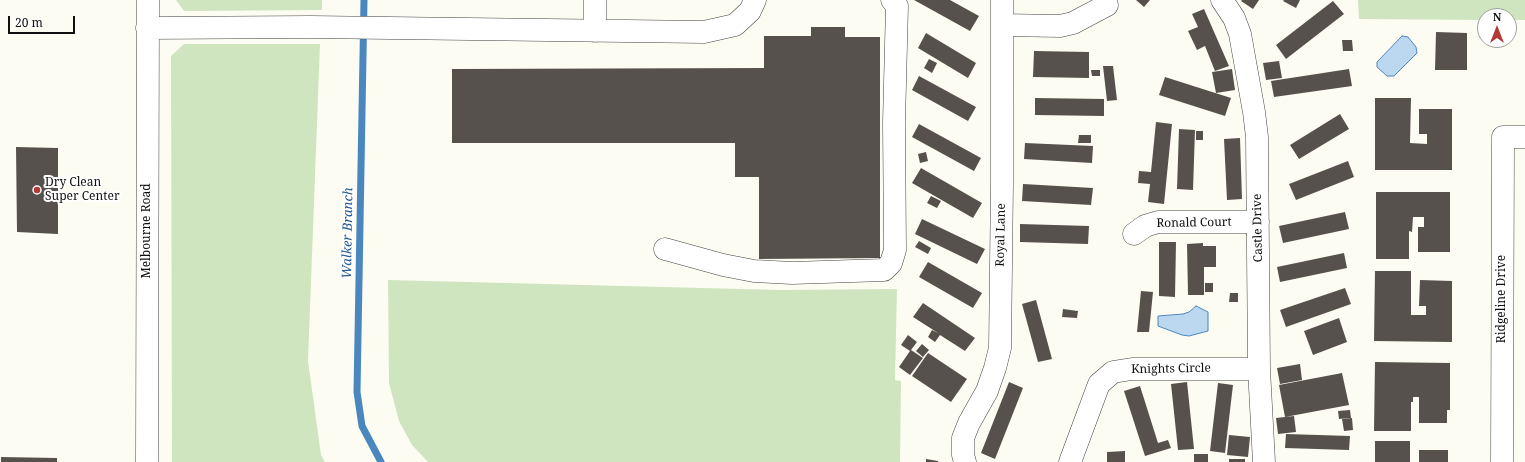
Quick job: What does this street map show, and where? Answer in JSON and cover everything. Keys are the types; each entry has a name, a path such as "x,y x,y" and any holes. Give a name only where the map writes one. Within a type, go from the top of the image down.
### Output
{"street":[{"name":"Melbourne Road","path":"147,462 148,0"},
{"path":"595,0 595,30"},
{"path":"148,28 311,27 710,31 736,25 750,11 755,0"},
{"path":"665,249 724,265 754,271 792,273 884,270 891,262 895,250 894,122 897,6 892,0"},
{"name":"Royal Lane","path":"965,462 963,455 963,438 969,423 987,391 1000,348 1002,0"},
{"name":"Castle Drive","path":"1222,0 1234,18 1240,34 1257,137 1260,369 1264,462"},
{"path":"1002,25 1060,26 1073,23 1107,5"},
{"name":"Ridgeline Drive","path":"1502,462 1503,137 1525,137"},
{"name":"Ronald Court","path":"1134,234 1145,226 1158,222 1258,222"},
{"name":"Knights Circle","path":"1070,462 1099,384 1113,372 1132,369 1260,369"}],"green space":[{"path":"176,0 322,0 322,10 184,11"},
{"path":"1358,0 1525,0 1525,20 1517,20 1517,8 1477,8 1477,20 1359,19"},
{"path":"184,44 320,44 308,361 321,455 325,462 172,462 171,56"},
{"path":"388,280 781,290 897,289 895,380 901,381 900,462 428,462 412,445 399,421 389,383"}],"water":[{"path":"1402,36 1408,37 1416,47 1417,53 1394,76 1387,76 1377,67 1377,62"},
{"path":"1196,306 1208,312 1208,331 1189,336 1158,326 1158,316 1183,314 1189,312"}],"building":[{"path":"914,0 950,0 979,16 970,31"},
{"path":"1136,0 1150,0 1144,7"},
{"path":"1259,0 1253,9 1241,1"},
{"path":"1300,0 1296,8 1283,1"},
{"path":"1333,1 1344,14 1286,59 1276,45"},
{"path":"1204,9 1229,66 1215,71 1205,46 1197,50 1188,31 1198,27 1192,14"},
{"path":"811,27 845,27 845,37 880,37 880,258 759,259 759,177 735,177 735,143 452,143 452,69 764,68 764,36 811,36"},
{"path":"1436,32 1467,33 1467,70 1435,70"},
{"path":"926,33 976,63 968,78 918,48"},
{"path":"1342,40 1352,40 1353,51 1343,51"},
{"path":"1034,51 1089,52 1089,78 1033,77"},
{"path":"929,59 937,63 932,73 924,68"},
{"path":"1279,61 1282,78 1266,80 1263,63"},
{"path":"1103,66 1113,66 1117,100 1107,101"},
{"path":"1232,69 1235,90 1216,93 1212,72"},
{"path":"1349,69 1352,86 1274,97 1271,81"},
{"path":"1091,70 1100,70 1100,76 1092,76"},
{"path":"919,76 976,107 968,121 912,90"},
{"path":"1165,77 1231,98 1225,116 1159,95"},
{"path":"1035,98 1104,99 1104,116 1035,115"},
{"path":"1375,98 1411,98 1410,143 1427,144 1427,134 1419,134 1419,109 1452,109 1452,170 1375,170"},
{"path":"1340,114 1349,129 1299,159 1290,145"},
{"path":"1156,122 1172,124 1164,204 1148,202 1150,184 1138,183 1139,171 1151,172"},
{"path":"919,124 981,158 974,171 912,137"},
{"path":"1179,129 1195,130 1193,190 1177,189"},
{"path":"1196,131 1203,131 1203,140 1196,140"},
{"path":"1079,135 1091,135 1091,143 1078,143"},
{"path":"1240,138 1242,199 1227,200 1224,139"},
{"path":"1025,143 1093,146 1092,163 1024,159"},
{"name":"Dry Clean Super Center","path":"16,147 58,148 58,234 17,232"},
{"path":"926,152 928,161 920,163 918,154"},
{"path":"1348,161 1354,177 1296,200 1289,184"},
{"path":"921,168 982,203 973,218 912,183"},
{"path":"1023,184 1093,188 1091,205 1022,201"},
{"path":"1376,192 1450,192 1450,252 1418,252 1418,227 1424,227 1424,217 1413,217 1412,232 1409,231 1409,259 1376,259"},
{"path":"931,196 941,201 937,208 927,203"},
{"path":"1345,212 1349,229 1283,243 1279,226"},
{"path":"922,219 985,249 977,264 915,234"},
{"path":"1020,224 1089,226 1088,244 1020,242"},
{"path":"919,241 931,248 928,254 915,247"},
{"path":"1159,242 1176,242 1175,297 1159,296"},
{"path":"1203,243 1203,246 1216,246 1216,267 1204,267 1204,295 1188,295 1187,244"},
{"path":"1344,253 1347,268 1280,282 1277,267"},
{"path":"928,262 982,293 973,308 919,277"},
{"path":"1375,271 1411,271 1411,315 1426,315 1426,306 1419,306 1420,280 1452,281 1452,342 1374,341"},
{"path":"1205,283 1213,283 1213,292 1205,292"},
{"path":"1345,288 1351,304 1286,327 1280,310"},
{"path":"1141,291 1153,292 1149,332 1137,332"},
{"path":"1230,293 1238,293 1238,302 1229,302"},
{"path":"1036,300 1052,359 1038,362 1022,304"},
{"path":"923,303 975,338 965,351 940,335 935,342 928,337 932,330 938,333 913,317"},
{"path":"1063,309 1078,311 1077,318 1062,317"},
{"path":"1339,318 1347,342 1313,355 1304,331"},
{"path":"908,335 917,342 911,350 923,358 910,375 899,367 910,351 901,345"},
{"path":"922,344 929,350 923,357 916,351"},
{"path":"928,353 967,379 951,402 912,376"},
{"path":"1375,362 1450,363 1450,410 1447,410 1447,423 1419,423 1419,397 1413,397 1413,402 1411,402 1411,431 1374,431"},
{"path":"1300,364 1302,380 1280,384 1277,368"},
{"path":"1342,373 1349,405 1285,417 1279,385"},
{"path":"1009,382 1023,388 995,459 981,453"},
{"path":"1187,382 1194,449 1178,450 1171,384"},
{"path":"1218,383 1233,385 1225,453 1210,451"},
{"path":"1140,386 1158,443 1168,440 1171,448 1145,456 1124,391"},
{"path":"1350,410 1351,418 1339,419 1338,411"},
{"path":"1294,416 1296,432 1278,434 1276,418"},
{"path":"1352,418 1353,430 1344,431 1342,419"},
{"path":"1286,434 1350,436 1349,450 1285,448"},
{"path":"1229,435 1250,437 1248,457 1227,455"},
{"path":"1375,441 1410,441 1410,462 1375,462"},
{"path":"1419,450 1448,450 1448,462 1419,462"},
{"path":"1125,451 1125,462 1107,462 1107,452"},
{"path":"1194,454 1208,454 1208,462 1194,462"},
{"path":"1,457 57,458 57,462 1,462"},
{"path":"926,459 938,461 938,462 926,462"},
{"path":"1229,459 1245,459 1245,462 1229,462"}],"waterway":[{"name":"Walker Branch","path":"364,0 357,392 362,426 381,462"}],"place":[{"name":"Dry Clean Super Center","path":"37,190"}]}
